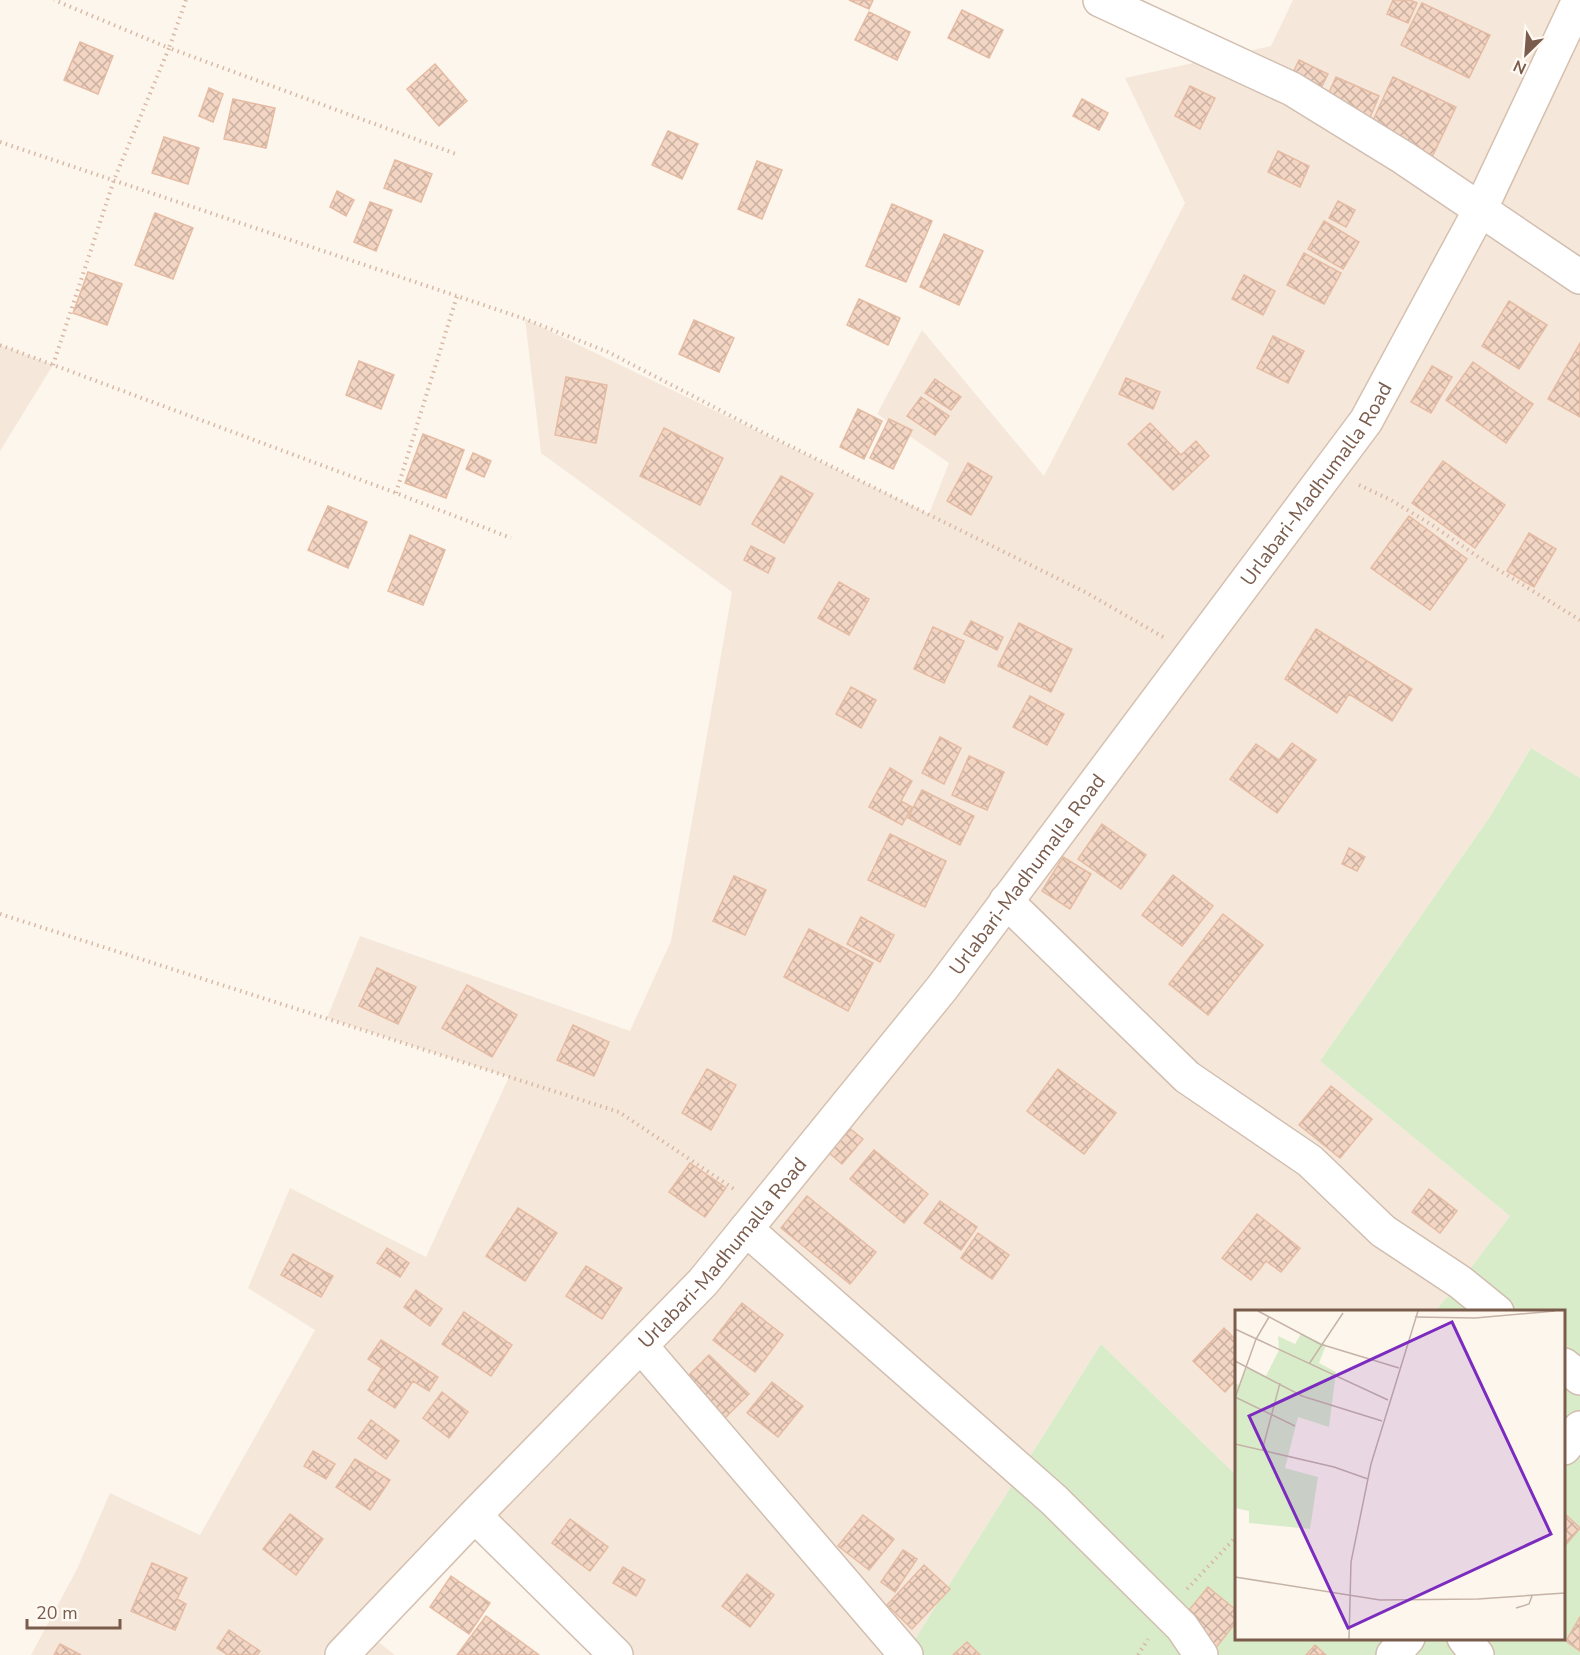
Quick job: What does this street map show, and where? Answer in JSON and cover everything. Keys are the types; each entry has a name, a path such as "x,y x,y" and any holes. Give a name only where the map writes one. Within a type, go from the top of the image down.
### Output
{"street":[{"path":"1100,0 1292,89 1404,158 1580,277"},
{"name":"Urlabari-Madhumalla Road","path":"342,1655 703,1282 942,988 1329,471 1366,421 1480,210 1580,0"},
{"path":"1006,901 1187,1077 1310,1161 1383,1231 1460,1282 1496,1310"},
{"path":"754,1219 1054,1500 1182,1627 1201,1655"},
{"path":"641,1346 906,1655"},
{"path":"1565,1367 1580,1378"},
{"path":"1565,1446 1580,1428"},
{"path":"475,1515 616,1655"},
{"path":"1394,1655 1406,1640"},
{"path":"1466,1640 1478,1655"}],"path":[{"path":"54,0 170,48 456,154"},
{"path":"53,365 114,180 170,48 186,0"},
{"path":"0,142 525,318 609,352 766,434 1087,593 1191,654"},
{"path":"396,493 457,296"},
{"path":"0,345 511,538"},
{"path":"1329,471 1391,500 1580,620"},
{"path":"0,914 619,1112 754,1219"}],"shaded area":[{"path":"1293,0 1580,0 1580,778 1531,748 1489,818 1320,1061 1510,1216 1460,1282 1436,1310 1235,1310 1235,1474 1101,1344 905,1655 616,1655 478,1514 368,1634 395,1655 31,1655 77,1569 110,1493 200,1535 315,1330 248,1288 290,1188 426,1257 509,1077 327,1018 360,936 630,1031 671,941 732,592 541,453 525,319 929,514 949,463 877,414 922,330 1044,476 1185,203 1125,78 1271,46"},
{"path":"0,345 53,365 0,451"}],"green space":[{"path":"1531,748 1580,778 1580,1655 905,1655 1101,1344 1235,1474 1235,1640 1565,1640 1565,1310 1436,1310 1510,1216 1320,1061 1489,818"}],"building":[{"path":"849,0 873,0 869,9"},
{"path":"1393,0 1410,0 1417,3 1408,23 1387,14"},
{"path":"1422,3 1490,35 1469,78 1401,45"},
{"path":"962,10 1003,30 989,58 948,38"},
{"path":"869,12 910,32 897,60 855,40"},
{"path":"80,42 113,56 98,94 64,80"},
{"path":"1299,60 1328,74 1318,94 1289,81"},
{"path":"435,64 467,101 439,126 407,89"},
{"path":"1336,77 1379,96 1369,120 1325,101"},
{"path":"1393,77 1456,107 1432,157 1370,127"},
{"path":"1190,86 1215,98 1200,129 1175,116"},
{"path":"209,88 223,94 213,122 199,116"},
{"path":"233,99 275,108 266,148 224,139"},
{"path":"1082,99 1108,113 1099,130 1073,116"},
{"path":"668,131 698,144 682,179 652,165"},
{"path":"164,137 199,148 188,184 152,173"},
{"path":"1278,151 1309,166 1300,187 1268,172"},
{"path":"395,160 432,174 421,202 384,188"},
{"path":"757,161 782,170 762,219 738,209"},
{"path":"337,191 354,200 346,216 330,207"},
{"path":"1338,201 1355,210 1346,227 1329,218"},
{"path":"370,202 392,210 376,251 354,242"},
{"path":"892,204 932,221 906,282 866,266"},
{"path":"155,213 193,228 173,279 135,265"},
{"path":"1324,221 1359,242 1343,269 1308,249"},
{"path":"944,234 983,251 959,305 920,287"},
{"path":"1304,253 1341,273 1324,304 1287,285"},
{"path":"88,272 122,284 107,325 73,313"},
{"path":"1244,275 1275,291 1263,315 1232,299"},
{"path":"859,299 900,318 888,345 847,325"},
{"path":"1509,301 1547,325 1519,369 1482,346"},
{"path":"694,320 734,338 719,372 679,354"},
{"path":"1273,336 1304,351 1288,383 1257,368"},
{"path":"1580,343 1580,417 1548,399"},
{"path":"359,361 394,375 381,409 346,395"},
{"path":"1473,362 1533,404 1506,443 1446,400"},
{"path":"1432,366 1452,377 1431,413 1411,402"},
{"path":"566,377 607,385 596,443 555,435"},
{"path":"1126,378 1160,392 1153,409 1119,394"},
{"path":"935,379 961,397 951,410 925,393"},
{"path":"921,397 949,416 935,435 907,416"},
{"path":"858,409 882,421 864,459 840,447"},
{"path":"889,419 912,430 893,469 870,458"},
{"path":"1150,423 1181,455 1196,441 1209,456 1173,490 1128,444"},
{"path":"664,428 723,458 700,505 640,476"},
{"path":"423,434 464,450 446,498 405,483"},
{"path":"473,453 491,461 484,477 466,469"},
{"path":"1443,461 1505,505 1475,548 1412,503"},
{"path":"968,463 992,477 971,515 947,501"},
{"path":"781,476 813,494 784,543 752,524"},
{"path":"328,506 367,522 348,568 308,550"},
{"path":"1409,516 1467,559 1430,610 1371,568"},
{"path":"1529,533 1556,549 1534,587 1507,571"},
{"path":"410,535 445,550 423,605 388,591"},
{"path":"751,546 775,558 768,573 744,560"},
{"path":"839,582 869,599 849,635 818,618"},
{"path":"971,621 1003,637 997,650 964,634"},
{"path":"1019,623 1072,649 1051,692 998,666"},
{"path":"933,627 964,641 944,683 914,669"},
{"path":"1316,629 1412,689 1392,721 1349,694 1337,713 1285,679"},
{"path":"851,687 876,700 861,728 836,714"},
{"path":"1030,696 1064,714 1047,745 1013,727"},
{"path":"940,737 961,748 944,784 922,773"},
{"path":"1292,743 1316,760 1277,813 1230,779 1256,744 1279,760"},
{"path":"969,756 1004,772 987,810 952,795"},
{"path":"890,768 912,781 901,801 912,807 902,825 869,807"},
{"path":"922,790 974,816 960,845 908,818"},
{"path":"1102,824 1146,855 1121,889 1078,859"},
{"path":"890,834 946,861 925,907 868,880"},
{"path":"1349,848 1365,857 1357,871 1342,864"},
{"path":"1063,857 1091,874 1070,909 1042,891"},
{"path":"1173,875 1213,906 1182,946 1142,915"},
{"path":"734,876 766,890 745,935 713,921"},
{"path":"1223,914 1263,945 1208,1015 1169,984"},
{"path":"861,917 894,935 880,962 847,944"},
{"path":"809,929 873,963 848,1011 784,977"},
{"path":"377,968 416,987 398,1024 359,1006"},
{"path":"467,985 517,1015 492,1057 442,1028"},
{"path":"573,1025 609,1042 594,1076 557,1060"},
{"path":"707,1069 736,1085 711,1130 682,1113"},
{"path":"1058,1069 1116,1113 1084,1154 1027,1111"},
{"path":"1331,1086 1372,1119 1340,1158 1299,1125"},
{"path":"842,1122 863,1139 842,1164 822,1147"},
{"path":"874,1150 928,1194 904,1223 850,1179"},
{"path":"690,1163 726,1188 705,1217 669,1192"},
{"path":"1429,1189 1457,1211 1440,1233 1412,1212"},
{"path":"807,1196 876,1252 850,1284 781,1228"},
{"path":"940,1201 977,1227 961,1250 924,1223"},
{"path":"518,1208 557,1233 525,1281 486,1256"},
{"path":"1257,1214 1300,1248 1281,1272 1266,1261 1251,1280 1222,1258"},
{"path":"978,1233 1009,1255 992,1279 961,1258"},
{"path":"387,1248 409,1263 400,1277 377,1263"},
{"path":"293,1254 333,1276 321,1297 281,1275"},
{"path":"586,1266 622,1288 602,1319 566,1296"},
{"path":"416,1290 442,1309 430,1326 404,1307"},
{"path":"742,1303 783,1335 755,1372 713,1340"},
{"path":"464,1312 512,1345 491,1376 442,1344"},
{"path":"1224,1328 1235,1339 1235,1381 1225,1392 1193,1361"},
{"path":"381,1340 438,1377 429,1391 413,1381 395,1408 368,1390 382,1368 368,1359"},
{"path":"709,1355 749,1394 722,1421 682,1382"},
{"path":"772,1382 803,1406 778,1437 747,1413"},
{"path":"442,1392 468,1412 449,1438 423,1418"},
{"path":"371,1420 399,1441 386,1459 358,1438"},
{"path":"313,1451 335,1464 326,1479 304,1466"},
{"path":"355,1459 390,1480 370,1510 336,1487"},
{"path":"290,1514 323,1539 296,1575 263,1549"},
{"path":"1565,1514 1580,1528 1565,1546"},
{"path":"863,1515 894,1539 869,1570 838,1546"},
{"path":"570,1519 608,1547 590,1571 552,1543"},
{"path":"903,1550 917,1559 895,1592 881,1582"},
{"path":"152,1563 187,1578 177,1599 186,1604 175,1630 131,1611"},
{"path":"924,1565 950,1589 912,1629 887,1605"},
{"path":"623,1567 645,1580 636,1596 613,1583"},
{"path":"747,1574 774,1595 750,1627 722,1606"},
{"path":"451,1576 490,1603 469,1634 430,1607"},
{"path":"1208,1587 1235,1609 1235,1623 1211,1654 1176,1626"},
{"path":"486,1616 539,1655 457,1655"},
{"path":"1580,1617 1580,1651 1566,1641"},
{"path":"229,1630 260,1651 257,1655 228,1655 217,1648"},
{"path":"967,1642 980,1655 953,1655"},
{"path":"60,1644 81,1655 54,1655"},
{"path":"1315,1645 1326,1655 1306,1655"}]}
